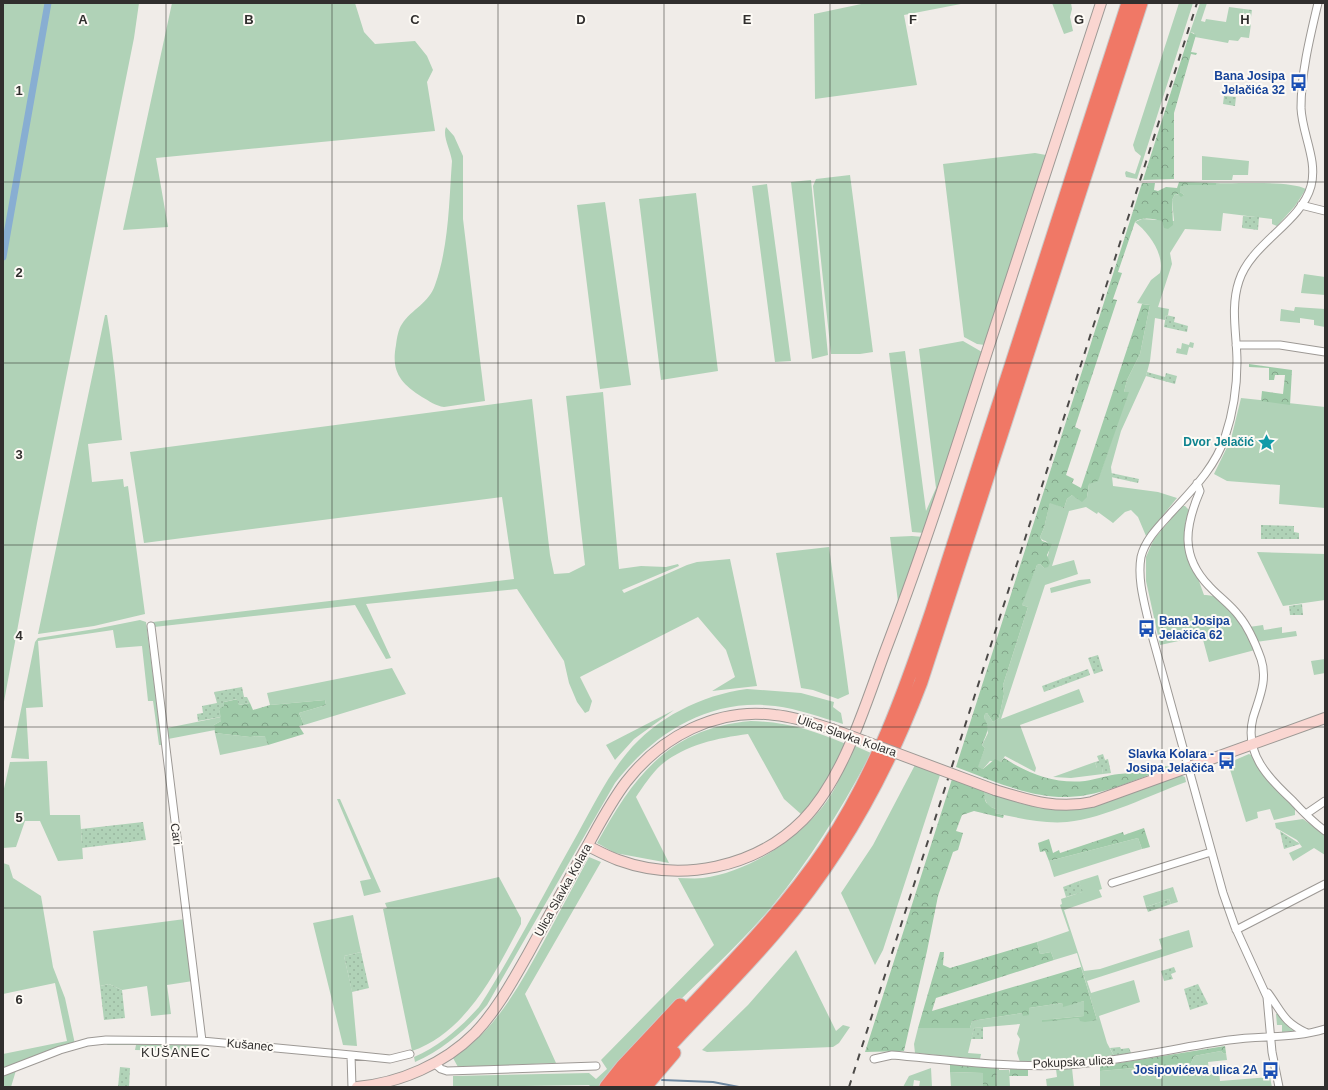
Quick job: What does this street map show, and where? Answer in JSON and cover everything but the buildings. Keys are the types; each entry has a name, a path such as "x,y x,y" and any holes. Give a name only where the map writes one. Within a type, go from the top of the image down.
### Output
{"highway":[{"path":"618,1087 671,1025 739,955 772,918 826,848 856,799 879,754 898,709 932,611 1128,3"},
{"path":"632,1087 778,929 837,852 866,804 890,758 909,712 940,622 1140,3"},
{"path":"606,1087 666,1017 723,964 739,955"},
{"path":"645,1087 716,1003 718,993"}],"main road":[{"path":"588,846 617,860 647,868 682,871 723,865 754,854 790,831 817,805 830,786 849,745 928,536 1101,3"},
{"name":"Ulica Slavka Kolara","path":"357,1087 371,1086 400,1078 434,1063 474,1034 499,1003 615,798 635,770 658,748 689,729 718,719 758,714 791,717 832,729 995,790 1044,804 1080,805 1107,798 1252,743 1325,718"}],"street":[{"path":"1279,1087 1270,1036 1269,1004 1264,988 1236,930 1227,906 1211,852 1187,768 1142,589 1141,562 1146,544 1164,521 1198,483 1212,464 1225,438 1235,392 1236,345 1234,299 1242,273 1253,257 1301,205 1309,191 1312,180 1312,166 1303,125 1301,98 1308,47 1318,3"},
{"path":"1301,205 1325,211"},
{"path":"1236,345 1280,345 1325,352"},
{"path":"1198,483 1200,491 1190,514 1188,527 1192,560 1202,578 1242,620 1263,668 1263,684 1252,724 1252,743 1256,757 1263,770 1306,814 1325,831"},
{"name":"Cari","path":"151,626 202,1041"},
{"path":"1306,814 1325,801"},
{"path":"1112,883 1211,852"},
{"path":"1236,930 1325,884"},
{"path":"1264,988 1288,1022 1294,1027 1307,1033"},
{"name":"Pokupska ulica","path":"874,1059 892,1055 1015,1065 1067,1065 1115,1061 1229,1040 1307,1033 1325,1029"},
{"name":"Kušanec","path":"3,1072 40,1056 88,1042 106,1040 202,1041 351,1055"},
{"path":"352,1087 351,1055 390,1059 410,1054"},
{"path":"434,1063 441,1069 447,1071 596,1066"}],"green space":[{"path":"3,3 139,3 134,38 37,523 3,707"},
{"path":"172,3 355,3 364,32 375,44 415,41 427,56 433,70 427,82 435,131 156,158 168,227 123,230"},
{"path":"866,3 966,3 904,15 917,85 815,99 814,14"},
{"path":"1052,3 1071,3 1072,9 1070,17 1073,31 1064,34"},
{"path":"1179,3 1193,3 1137,179 1126,177 1126,171 1135,174 1141,156 1135,151 1133,145"},
{"path":"1200,3 1207,3 1201,21 1205,22 1206,19 1226,22 1229,7 1244,9 1242,23 1251,24 1249,38 1241,37 1238,41 1229,40 1228,43 1195,37 1194,33 1190,32"},
{"path":"1244,9 1252,10 1250,24 1242,23"},
{"path":"1190,32 1196,35 1191,52 1197,53 1196,55 1191,54 1174,113 1174,179 1143,180"},
{"path":"1224,96 1236,97 1235,106 1223,104"},
{"path":"446,127 454,136 463,156 463,219 485,401 444,407 422,397 408,387 399,376 396,369 395,354 397,337 401,326 406,319 429,297 440,270 448,223 452,161 445,135"},
{"path":"1035,153 1046,155 985,345 977,344 964,337 943,164"},
{"path":"1202,156 1249,161 1248,175 1233,175 1232,180 1202,180"},
{"path":"850,175 873,352 860,354 831,354 813,186 816,179"},
{"path":"811,180 828,355 812,359 791,182"},
{"path":"1179,182 1216,183 1216,185 1186,185 1180,187 1180,192 1184,195 1181,197 1178,194 1175,194 1172,200 1173,225 1168,229 1164,228 1162,221 1155,219 1141,219 1135,222 1118,272 1122,273 1113,299 1117,300 1075,427 1081,430 1066,475 1074,479 1072,483 1081,488 1142,304 1150,305 1140,354 1127,380 1124,392 1129,392 1098,481 1089,484 1087,497 1082,502 1072,495 1067,499 1064,508 1050,503 1044,528 1040,537 1042,541 1052,544 1047,555 1050,563 1048,567 1044,568 1040,564 1037,565 1022,605 1028,607 1003,685 1004,694 999,718 993,722 987,713 985,714 984,718 987,728 982,745 985,748 978,767 983,769 995,759 1001,762 1004,758 1023,769 1043,777 1074,782 1143,772 1160,767 1170,767 1120,786 1081,796 1053,797 1039,795 1010,787 956,767 1142,183 1155,183 1154,190 1158,191 1166,187 1177,188"},
{"path":"1216,183 1276,183 1298,186 1306,189 1295,206 1277,226 1272,224 1272,219 1223,213 1221,231 1185,229 1170,253 1172,264 1158,307 1169,309 1168,315 1166,315 1165,320 1155,318 1150,361 1146,376 1121,431 1111,467 1113,486 1158,492 1177,498 1146,536 1138,517 1131,510 1125,512 1113,523 1098,512 1097,514 1086,507 1069,511 1052,566 1074,560 1078,574 1045,585 1001,719 1079,689 1084,702 1020,725 1036,768 1035,772 1005,756 1001,762 990,761 983,769 977,768 985,748 982,745 988,733 984,718 985,714 987,713 993,722 999,718 1004,694 1003,685 1028,607 1022,605 1023,600 1037,565 1040,564 1044,568 1049,551 1049,545 1040,537 1044,528 1050,502 1064,508 1067,499 1072,495 1087,497 1089,484 1100,474 1128,392 1124,392 1127,380 1140,354 1150,305 1137,303 1151,280 1160,273 1161,266 1158,251 1154,244 1135,222 1142,219 1174,221 1172,200 1175,194 1184,195 1180,192 1180,187 1185,185 1216,185"},
{"path":"767,184 791,361 775,362 752,186"},
{"path":"696,193 718,371 661,380 639,199"},
{"path":"605,202 631,385 600,389 577,205"},
{"path":"1243,216 1259,217 1258,230 1242,228"},
{"path":"1304,274 1325,277 1325,295 1301,293"},
{"path":"1295,307 1325,309 1325,327 1314,325 1314,320 1300,318 1300,323 1280,321 1281,309 1294,311"},
{"path":"105,315 107,315 112,346 122,440 88,444 92,482 123,479 124,487 128,486 145,614 94,626 38,634"},
{"path":"1166,315 1175,317 1174,322 1188,326 1187,332 1164,327"},
{"path":"963,341 982,352 925,533 912,532 889,353 905,351 926,511 936,488 919,349"},
{"path":"1190,342 1194,343 1193,348 1189,347 1187,355 1176,353 1177,348 1181,349 1182,343 1189,345"},
{"path":"1249,364 1292,370 1290,405 1261,401 1262,391 1283,394 1285,375 1275,375 1274,380 1269,380 1269,368 1249,367"},
{"path":"1147,372 1165,377 1166,373 1177,376 1175,384 1146,376"},
{"path":"603,392 619,569 641,566 666,567 678,564 679,566 622,590 624,593 697,562 730,559 757,686 712,691 735,677 726,650 698,617 580,677 592,701 589,711 585,713 577,702 569,683 564,661 517,589 366,604 391,658 386,659 355,605 154,627 153,622 514,579 502,497 144,543 130,452 532,399 550,555 554,574 569,573 585,565 566,396"},
{"path":"1241,398 1325,407 1325,508 1279,504 1280,485 1227,481 1214,474 1231,439"},
{"path":"1111,473 1139,479 1138,483 1111,477"},
{"path":"1182,506 1185,506 1189,510 1185,524 1186,545 1204,595 1213,596 1221,600 1228,607 1247,633 1255,650 1209,662 1202,636 1160,645 1146,581 1146,557 1154,539"},
{"path":"1261,525 1294,526 1294,532 1299,533 1299,539 1261,539"},
{"path":"890,537 924,537 898,602"},
{"path":"829,547 849,694 838,699 813,690 801,688 776,553"},
{"path":"1257,552 1325,554 1325,600 1283,606"},
{"path":"1090,579 1091,583 1051,593 1050,588 1079,580"},
{"path":"1302,604 1303,615 1290,615 1289,606"},
{"path":"140,620 146,622 162,745 159,745 153,701 148,701 142,646 116,648 113,630 38,641 43,707 26,708 29,759 11,758 35,642 38,638"},
{"path":"1263,625 1264,630 1282,627 1282,633 1296,631 1297,636 1256,642 1249,627"},
{"path":"1098,655 1103,671 1094,674 1088,658"},
{"path":"1325,659 1325,673 1314,675 1311,661"},
{"path":"392,668 406,694 304,725 299,713 326,705 325,700 270,705 267,693"},
{"path":"1088,669 1090,675 1044,692 1042,686"},
{"path":"242,687 244,697 247,697 250,703 239,705 237,699 224,702 224,706 219,709 221,717 198,721 197,714 203,713 202,706 217,703 214,692"},
{"path":"747,689 801,693 834,702 833,707 841,713 843,724 784,707 751,705 728,708 706,714 685,723 665,735 647,749 630,765 615,783 487,1005 454,1038 436,1051 415,1062 414,1057 424,1053 441,1042 465,1022 479,1007 517,943 601,792 627,753 652,729 681,710 713,697"},
{"path":"238,699 239,705 250,703 253,710 270,705 325,700 326,705 299,713 304,725 299,726 304,734 268,745 265,736 250,737 215,733 214,725 221,721 219,709 224,702"},
{"path":"674,710 634,739 615,760 606,745"},
{"path":"221,717 221,721 214,725 215,730 168,739 167,728"},
{"path":"751,721 788,725 846,744 823,789 802,815 784,799 748,734 713,740 680,752 657,769 636,797 669,863 615,853 597,843 625,797 640,777 657,760 676,745 698,734 722,726"},
{"path":"215,733 250,737 266,736 268,745 220,755"},
{"path":"853,745 871,753 826,832 787,887 759,921 730,952 654,1026 600,1087 588,1087 590,1085 453,1087 453,1076 589,1073 596,1079 607,1069 601,1060 714,945 678,878 703,878 739,868 757,860 790,839 805,826 829,798 840,779"},
{"path":"1103,754 1105,760 1108,759 1111,773 1103,774 1102,768 1097,768 1095,762 1099,761 1097,756"},
{"path":"1249,754 1265,778 1295,808 1295,815 1274,820 1270,809 1257,812 1258,818 1246,822 1228,763"},
{"path":"47,761 50,815 80,815 83,859 58,861 40,821 25,821 16,847 3,848 3,793 10,762"},
{"path":"1095,762 1097,768 1102,767 1103,774 1071,778 1053,777"},
{"path":"915,765 940,775 883,950 875,965 841,893 873,845"},
{"path":"1180,775 1185,777 1186,782 1112,811 1082,820 1067,822 1022,819 995,813 996,809 988,806 984,797 985,791 1009,800 1033,806 1058,809 1084,808"},
{"path":"952,779 985,791 986,803 996,809 995,813 1004,815 1003,818 974,811 962,815 956,831 963,833 958,850 953,852 938,896 904,1051 865,1052"},
{"path":"337,799 340,799 381,892 364,896 360,881 371,879"},
{"path":"1303,819 1325,835 1325,855 1314,848 1293,861 1289,853 1302,847 1297,840 1276,828 1275,823"},
{"path":"143,822 146,840 82,848 81,829"},
{"path":"1144,828 1150,847 1142,849 1138,838 1049,861 1045,851 1040,852 1038,843 1049,839 1053,853 1059,850 1060,853 1123,832 1124,835"},
{"path":"1280,831 1300,844 1284,849"},
{"path":"1138,838 1142,849 1054,877 1049,861"},
{"path":"589,857 601,862 525,994 556,1063 458,1067 453,1058 482,1034 506,1006 535,958"},
{"path":"3,863 9,865 13,878 41,896 53,967 65,998 75,1044 48,1051 3,1069 3,1054 67,1041 55,983 3,994"},
{"path":"1098,875 1102,889 1099,890 1102,897 1064,910 1084,971 1100,969 1162,949 1159,939 1189,930 1193,947 1087,981 1091,993 1134,980 1140,1002 1099,1016 1107,1043 1115,1058 1066,1062 1020,1062 1017,1053 1020,1039 1017,1034 1020,1024 974,1028 968,1053 981,1054 980,1059 915,1053 914,1044 918,1028 970,1028 972,1021 1022,1013 1029,1015 1029,1008 1062,1003 1063,1006 1084,1001 1084,1016 1042,1020 1079,1018 1097,1020 1077,953 1054,960 1051,952 1040,954 1037,942 1069,931 1060,905 1062,904 1061,899 1082,892 1079,881"},
{"path":"499,877 521,918 521,924 490,980 464,1015 449,1030 431,1042 412,1051 383,909 387,908 385,903"},
{"path":"1079,881 1083,892 1066,897 1063,887"},
{"path":"1173,887 1178,902 1171,904 1169,899 1146,907 1143,896"},
{"path":"1169,899 1171,904 1148,912 1146,907"},
{"path":"353,915 361,952 344,956 352,991 357,1046 343,1045 313,923"},
{"path":"185,919 193,981 167,985 171,1014 151,1016 147,986 122,990 109,984 100,986 93,931"},
{"path":"1037,942 1040,954 1051,952 1054,960 936,998 932,1011 1081,967 1097,1020 1085,1022 1080,1021 1079,1018 1042,1022 1042,1020 1084,1016 1084,1001 1063,1007 1062,1003 1029,1008 1029,1015 1023,1016 1022,1013 972,1021 970,1028 918,1028 940,952 944,952 943,965 950,968"},
{"path":"796,950 836,1031 843,1025 850,1027 839,1043 833,1047 707,1052 702,1050 748,1005"},
{"path":"361,952 369,988 352,992 344,956"},
{"path":"1174,967 1176,972 1171,974 1173,979 1164,981 1161,971"},
{"path":"109,984 122,990 125,1018 104,1020 100,986"},
{"path":"1198,984 1208,1004 1190,1010 1184,989"},
{"path":"1279,1013 1288,1026 1294,1031 1282,1032 1282,1025 1277,1025 1276,1014"},
{"path":"983,1027 983,1039 971,1039 974,1028"},
{"path":"108,1043 199,1044 197,1054 178,1054 178,1051 135,1050 136,1045 107,1045"},
{"path":"1225,1046 1226,1053 1224,1054 1221,1051 1194,1056 1191,1063 1100,1071 1100,1066"},
{"path":"1120,1047 1121,1049 1129,1048 1132,1055 1115,1058 1110,1048"},
{"path":"1221,1051 1224,1054 1226,1053 1227,1060 1208,1062 1209,1071 1219,1071 1220,1081 1270,1077 1272,1087 1100,1087 1100,1071 1191,1063 1194,1056"},
{"path":"950,1063 996,1067 997,1087 983,1087 983,1073 950,1072"},
{"path":"17,1067 11,1087 3,1087 3,1074"},
{"path":"120,1067 130,1068 129,1087 118,1087"},
{"path":"996,1067 999,1067 999,1070 1009,1070 1010,1087 997,1087"},
{"path":"931,1068 932,1087 919,1087 920,1081 914,1080 913,1087 903,1087 909,1076"},
{"path":"1028,1068 1028,1076 1009,1076 1010,1069"},
{"path":"1072,1068 1074,1087 1047,1087 1046,1079 1057,1077 1056,1069"},
{"path":"950,1072 983,1073 983,1087 951,1087"}],"waterway":[{"path":"3,257 48,3"},
{"path":"662,1080 713,1082 739,1087"}],"railway":[{"path":"849,1087 1197,3"}],"place":[{"name":"Bana Josipa Jelačića 32","path":"1298,83"},
{"name":"Dvor Jelačić","path":"1267,442"},
{"name":"Bana Josipa Jelačića 62","path":"1146,628"},
{"name":"Slavka Kolara - Josipa Jelačića","path":"1227,761"},
{"name":"Josipovićeva ulica 2A","path":"1271,1070"}],"district":[{"name":"KUŠANEC","path":"176,1052"}]}
